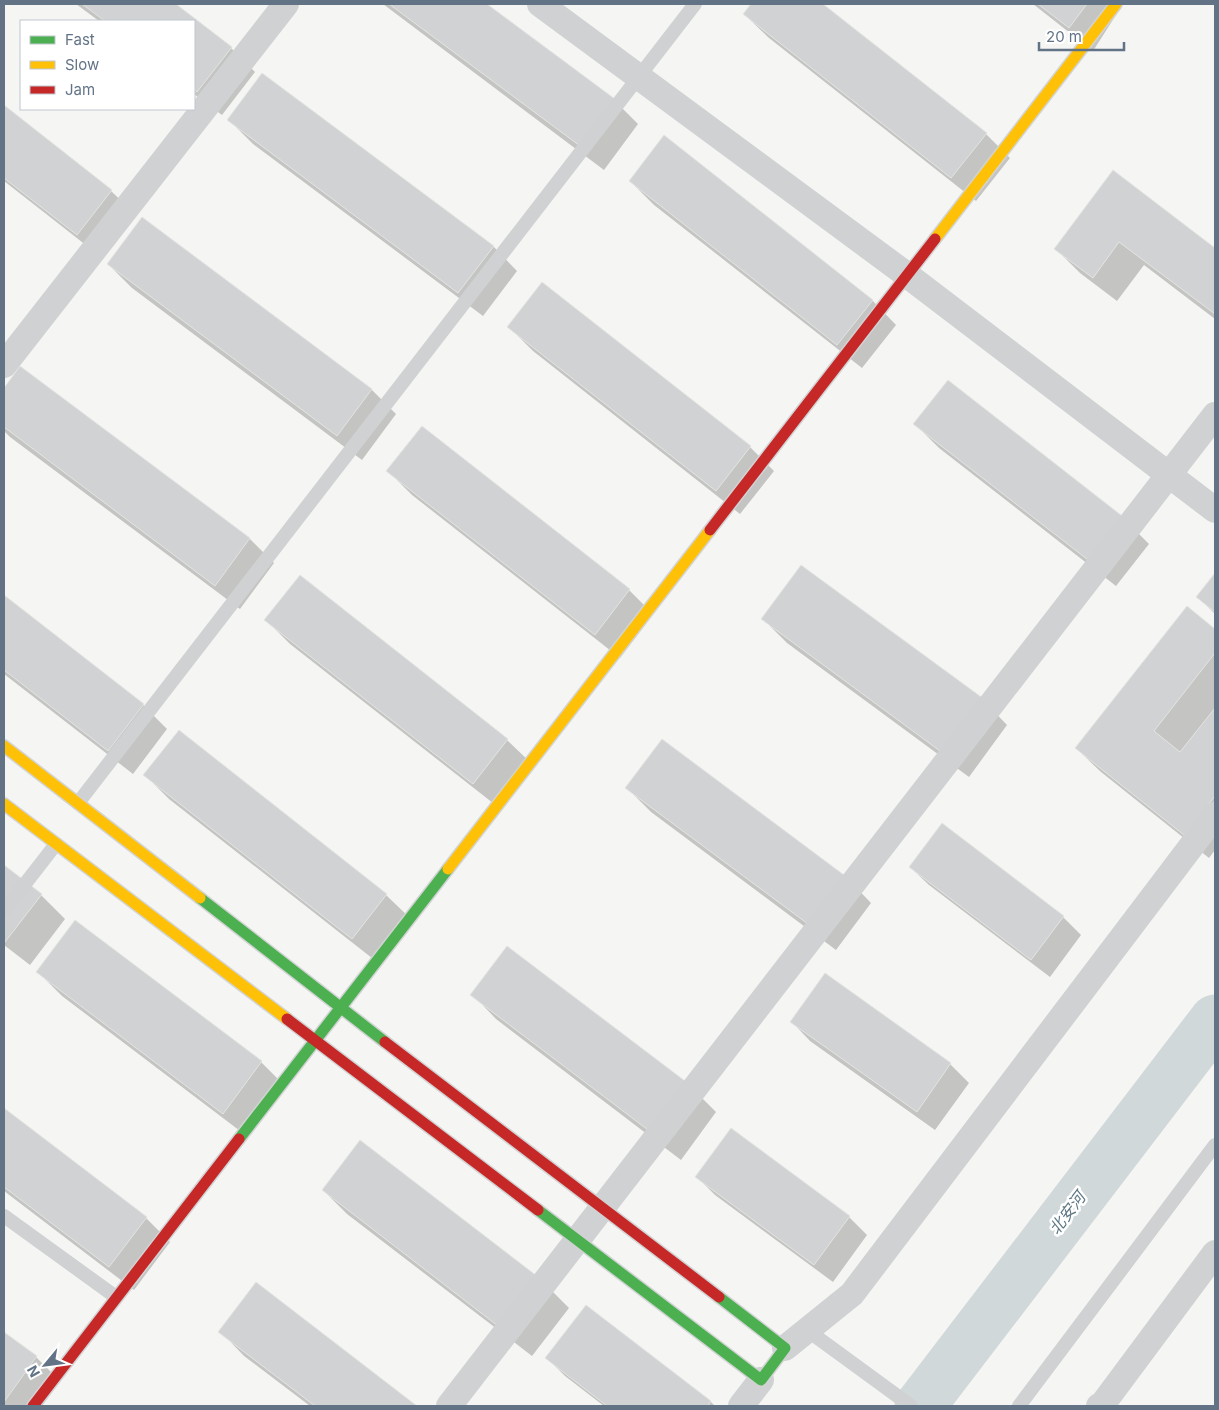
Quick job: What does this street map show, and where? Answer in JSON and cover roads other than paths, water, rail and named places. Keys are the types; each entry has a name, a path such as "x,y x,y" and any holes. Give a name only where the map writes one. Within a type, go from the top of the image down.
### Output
{"street":[{"path":"4,365 286,4"},
{"path":"540,4 907,275 1215,510"},
{"path":"33,1406 1116,4"},
{"path":"449,1406 1215,415"},
{"path":"4,746 341,1008 785,1348"},
{"path":"4,804 314,1042 762,1380"},
{"path":"741,1406 785,1348 852,1294 1215,815"},
{"path":"1099,1406 1102,1405 1215,1253"}],"lane":[{"path":"78,802 695,4"},
{"path":"4,911 56,844"},
{"path":"1019,1406 1215,1145"},
{"path":"4,1216 116,1297"},
{"path":"807,1330 912,1406"}],"waterway":[{"name":"北安河","path":"920,1406 1215,1020"}]}
